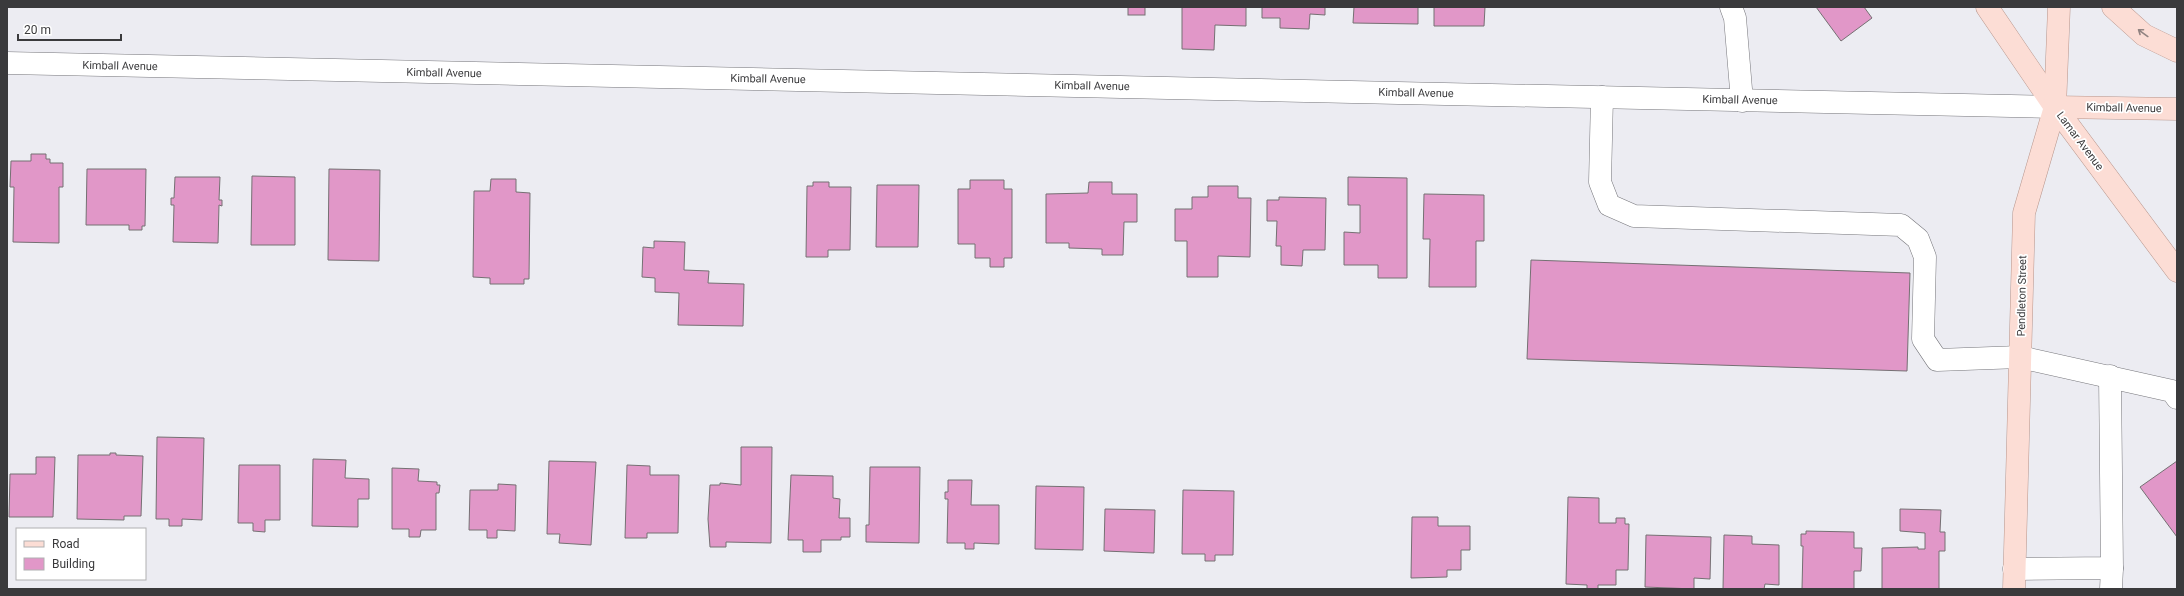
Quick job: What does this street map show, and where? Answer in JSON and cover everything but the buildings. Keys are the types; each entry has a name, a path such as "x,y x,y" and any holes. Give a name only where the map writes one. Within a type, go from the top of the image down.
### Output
{"main road":[{"name":"Lamar Avenue","path":"1987,7 2055,107 2177,271"},
{"name":"Pendleton Street","path":"2014,579 2024,213 2055,107 2059,7"},
{"path":"2113,7 2144,35 2177,51"},
{"name":"Kimball Avenue","path":"2055,107 2177,109"}],"street":[{"path":"1732,7 1735,18 1742,101"},
{"name":"Kimball Avenue","path":"7,63 2055,107"},
{"path":"1602,97 1600,182 1609,205 1634,216 1901,225 1918,239 1925,257 1923,339 1937,360 2020,357 2175,391"},
{"path":"2014,579 2111,578 2110,376"}]}
